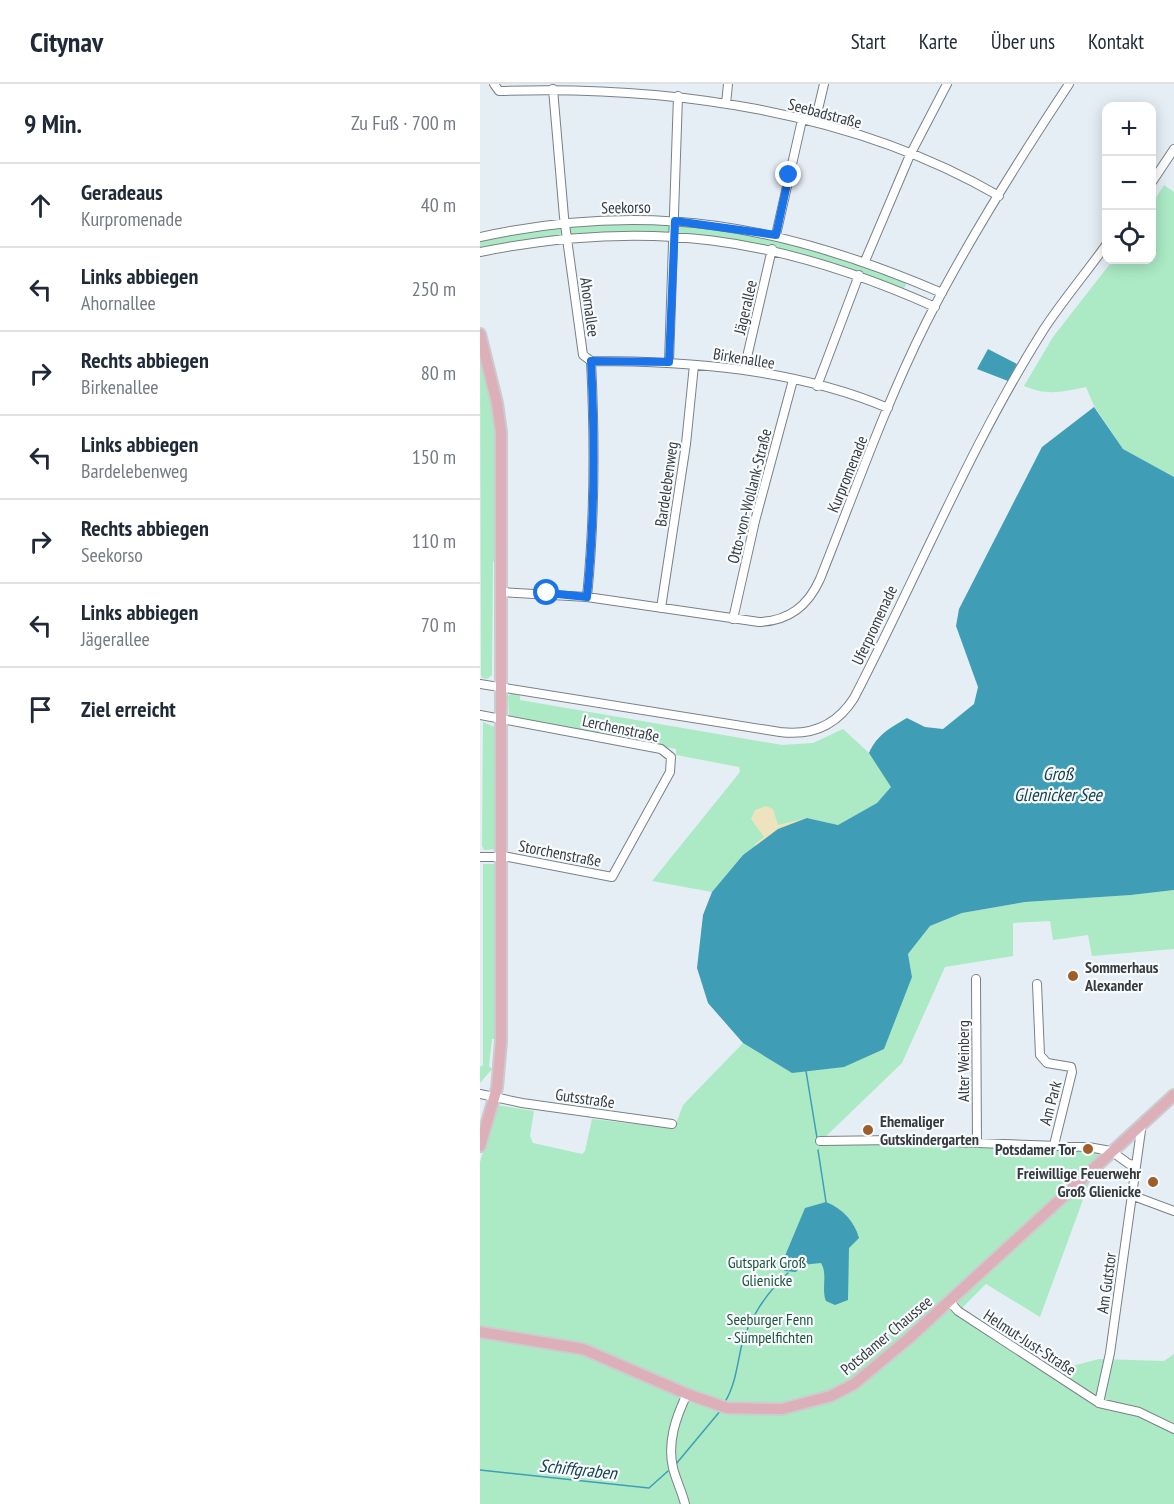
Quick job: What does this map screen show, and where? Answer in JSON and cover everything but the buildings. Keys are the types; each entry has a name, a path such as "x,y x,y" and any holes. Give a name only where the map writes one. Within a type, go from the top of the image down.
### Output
{"main road":[{"path":"480,333 497,403 501,432 502,857 501,1041 494,1097 480,1146"},
{"name":"Potsdamer Chaussee","path":"480,1332 583,1349 687,1394 727,1408 755,1411 782,1409 831,1396 854,1384 949,1301 1174,1095"}],"street":[{"name":"Seebadstraße","path":"494,84 499,91 554,89 678,96 814,122 910,155 999,196"},
{"path":"726,104 728,84"},
{"path":"814,122 824,84"},
{"path":"865,261 910,155 947,84"},
{"name":"Kurpromenade","path":"501,592 587,597 759,622 776,621 792,615 810,598 888,408 942,293 1069,84"},
{"name":"Ahornallee","path":"554,89 567,237 583,355 591,361 596,441 595,505 587,597"},
{"path":"669,362 678,96"},
{"path":"776,235 802,120"},
{"path":"1156,176 1174,149"},
{"name":"Seekorso","path":"480,237 566,222 675,221 776,235 865,261 942,293"},
{"name":"Seekorso","path":"480,252 567,237 675,236 772,249 859,275 935,307"},
{"name":"Jägerallee","path":"744,370 772,249"},
{"name":"Uferpromenade","path":"480,684 789,734 818,730 838,718 859,689 912,578 1011,387 1048,324 1102,252"},
{"path":"817,386 859,275"},
{"name":"Birkenallee","path":"591,361 669,362 744,370 817,386 888,408"},
{"name":"Bardelebenweg","path":"661,608 686,444 694,365"},
{"name":"Otto-von-Wollank-Straße","path":"733,619 755,521 793,380"},
{"path":"480,715 501,718"},
{"name":"Lerchenstraße","path":"501,718 668,752 671,757 670,772 612,877"},
{"name":"Storchenstraße","path":"480,857 502,857 612,877"},
{"name":"Alter Weinberg","path":"976,979 977,1143"},
{"name":"Am Park","path":"1037,984 1043,1061 1071,1066 1072,1072 1054,1145"},
{"name":"Gutsstraße","path":"480,1094 672,1124"},
{"name":"Am Gutstor","path":"1099,1403 1110,1353 1142,1123"},
{"name":"Am Park","path":"820,1141 1054,1145 1111,1151"},
{"path":"1111,1151 1129,1164 1136,1165"},
{"path":"1131,1195 1174,1211"},
{"name":"Helmut-Just-Straße","path":"949,1301 958,1311 1099,1403"},
{"path":"686,1504 673,1468 671,1452 676,1416 687,1394"},
{"path":"1099,1403 1139,1412 1174,1429"}],"green space":[{"path":"1164,185 1174,192 1174,477 1123,449 1094,406 1086,387 1062,392 1047,392 1024,386 1053,337 1110,264 1156,264 1156,198"},
{"path":"671,223 671,233 571,234 569,226"},
{"path":"562,225 564,235 480,249 480,239"},
{"path":"678,225 723,228 811,247 905,280 906,285 904,288 899,288 845,268 763,246 679,233"},
{"path":"480,347 497,422 498,560 493,562 492,675 487,679 482,678 481,675"},
{"path":"513,692 520,693 520,700 782,745 813,743 843,729 869,753 885,732 907,718 908,772 877,803 838,825 807,818 743,855 712,892 652,881 740,772 739,767 676,755 676,749 509,716 508,696"},
{"path":"483,722 497,728 499,849 484,850 482,846"},
{"path":"483,864 499,864 498,1021 495,1039 492,1039 489,1066 492,1069 480,1083 480,1067 483,1065"},
{"name":"Seeburger Fenn - Sümpelfichten","path":"1174,890 1174,949 1092,956 1088,935 1053,940 1050,921 1013,923 1013,956 945,967 902,1063 821,1141 1102,1148 1040,1317 986,1284 959,1311 1049,1372 1099,1359 1164,1361 1174,1354 1174,1504 480,1504 480,1162 497,1105 534,1111 530,1136 533,1143 582,1154 585,1151 592,1119 671,1128 677,1121 683,1105 743,1043 792,1073 912,977 908,954 930,926 962,913 1025,902"}],"sand":[{"path":"766,806 773,809 778,825 807,818 778,829 756,847 755,844 764,837 751,819 755,810"}],"water":[{"path":"988,349 1017,364 1008,381 977,369"},
{"name":"Groß Glienicker See","path":"1094,407 1123,449 1174,477 1174,890 1025,902 962,913 930,926 908,954 912,977 884,1049 844,1067 792,1073 743,1043 708,1003 697,968 703,915 712,892 743,855 778,829 807,818 838,825 877,803 891,787 869,753 876,741 890,729 907,718 925,727 943,729 974,704 978,687 956,626 959,609 1042,447"},
{"path":"826,1202 847,1216 859,1238 849,1248 848,1300 835,1305 826,1301 824,1272 821,1263 801,1265 796,1272 784,1271 782,1263 805,1208"}],"waterway":[{"name":"Schiffgraben","path":"806,1071 817,1138"},
{"name":"Schiffgraben","path":"818,1150 826,1202"},
{"name":"Schiffgraben","path":"725,1402 748,1327 766,1298 788,1273"},
{"name":"Schiffgraben","path":"676,1464 721,1410"},
{"name":"Schiffgraben","path":"480,1470 649,1488 668,1471"}],"place":[{"name":"Sommerhaus Alexander","path":"1073,976"},
{"name":"Ehemaliger Gutskindergarten","path":"868,1130"},
{"name":"Potsdamer Tor","path":"1088,1149"},
{"name":"Freiwillige Feuerwehr Groß Glienicke","path":"1153,1182"}],"route":[{"path":"547,593 587,597 595,505 596,441 591,361 669,362 675,221 726,226 776,235 789,175"}],"park label":[{"name":"Gutspark Groß Glienicke","path":"767,1271"}]}
